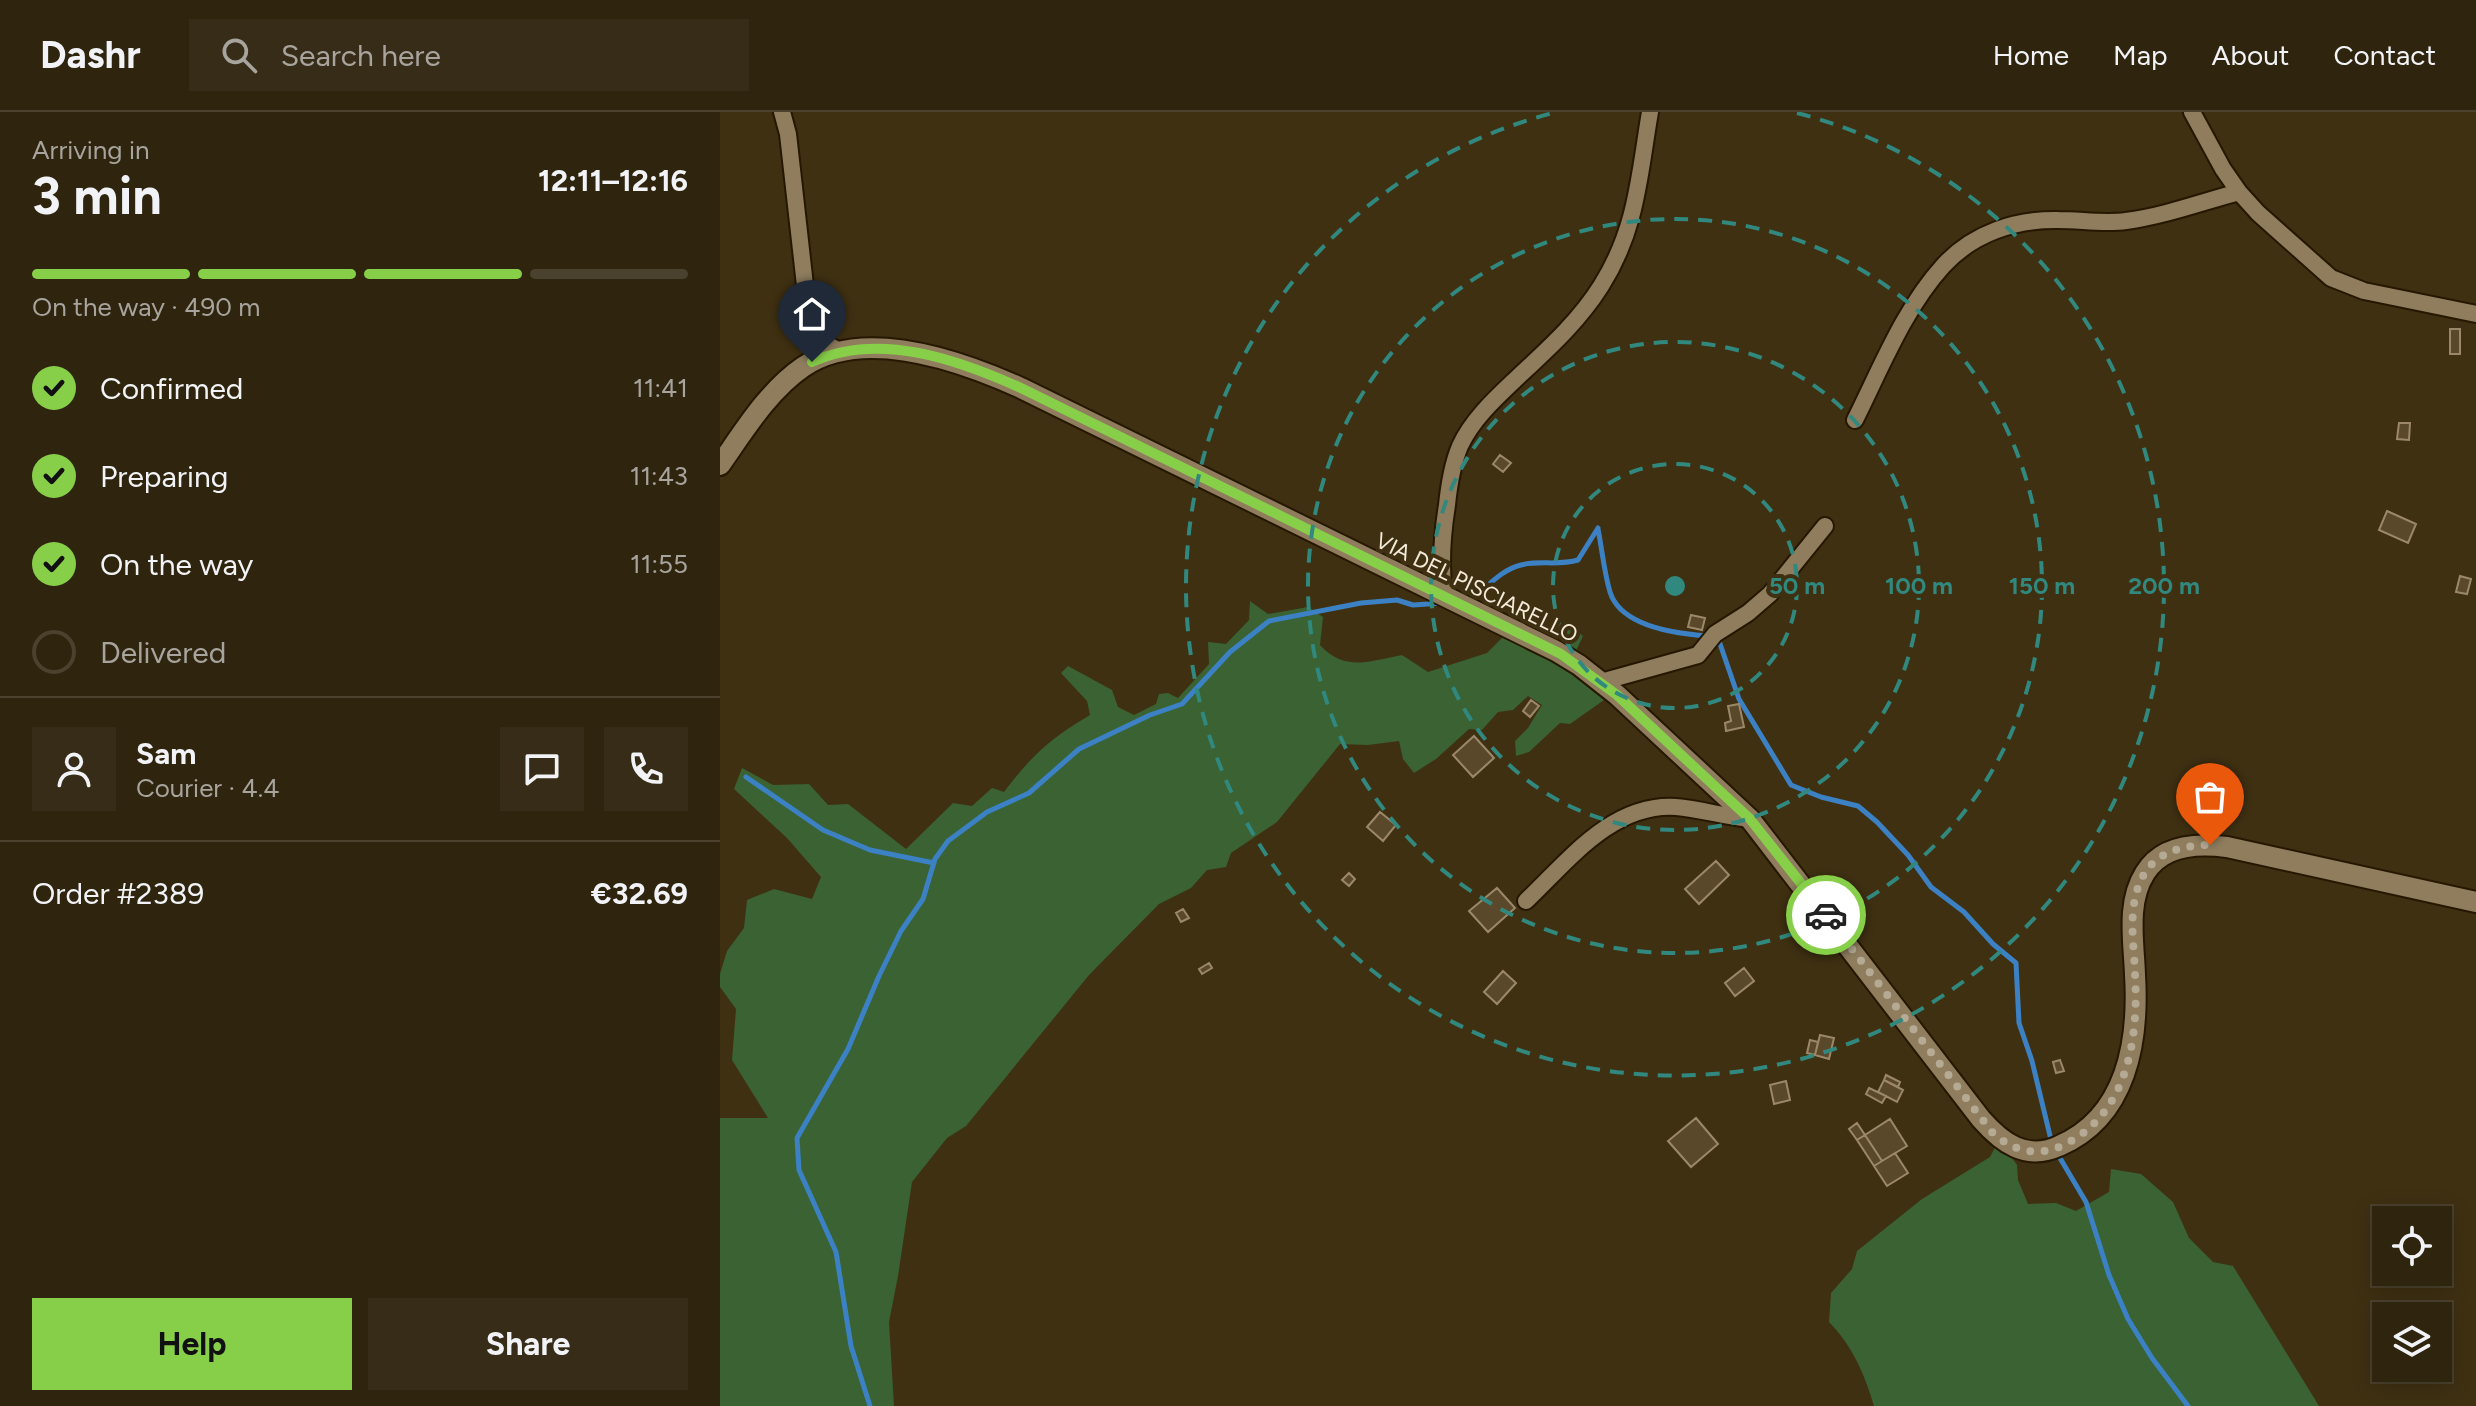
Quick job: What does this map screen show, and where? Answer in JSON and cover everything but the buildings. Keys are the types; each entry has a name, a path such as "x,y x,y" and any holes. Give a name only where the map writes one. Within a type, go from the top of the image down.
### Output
{"street":[{"path":"782,112 788,134 809,321 823,342 841,352"},
{"path":"1444,596 1441,566 1444,521 1452,470 1461,444 1492,402 1575,322 1612,268 1637,202 1650,112"},
{"path":"2192,112 2239,192 2321,270 2337,281 2364,291 2476,314"},
{"path":"1855,420 1924,289 1944,264 1968,244 2019,223 2128,221 2239,192"},
{"name":"VIA DEL PISCIARELLO","path":"720,465 785,382 812,362 841,352 884,350 917,353 985,372 1561,654 1601,682 1750,819 1992,1132 2018,1149 2031,1151 2058,1147 2083,1133 2101,1118 2125,1072 2132,1047 2136,1009 2132,932 2135,898 2147,869 2167,853 2192,845 2227,847 2476,902"},
{"path":"1601,682 1698,655 1715,634 1748,613 1770,594 1825,526"},
{"path":"1526,901 1593,837 1632,813 1677,807 1750,819"}],"green space":[{"path":"1250,601 1268,614 1308,607 1323,617 1320,645 1339,659 1369,662 1402,655 1428,672 1487,653 1502,638 1529,620 1552,635 1565,621 1583,636 1576,651 1585,681 1604,700 1570,724 1560,723 1529,752 1516,756 1515,741 1528,728 1542,705 1528,696 1513,710 1498,712 1482,730 1469,729 1436,759 1414,773 1403,759 1399,741 1368,745 1340,744 1277,822 1231,853 1226,867 1207,870 1191,888 1159,904 1089,975 966,1126 947,1138 912,1182 889,1322 894,1406 720,1406 720,1118 768,1118 732,1060 736,1009 720,987 720,974 727,951 744,928 747,900 774,889 812,899 821,877 787,838 734,789 742,768 773,785 809,784 828,805 848,804 906,849 953,803 972,806 992,788 1004,792 1042,749 1090,715 1087,701 1061,673 1068,666 1112,690 1118,707 1134,715 1156,704 1159,694 1168,693 1178,698 1209,664 1208,642 1226,644 1249,620"},
{"path":"1999,1140 2017,1165 2018,1180 2028,1204 2056,1203 2076,1211 2109,1192 2111,1169 2141,1174 2173,1202 2189,1238 2213,1262 2233,1266 2319,1406 1874,1406 1857,1361 1829,1322 1831,1293 1852,1269 1857,1251 1922,1199 1990,1157"}],"waterway":[{"path":"1469,601 1513,567 1578,560 1598,528"},
{"path":"1598,529 1610,592 1616,604 1638,621 1652,626 1709,636"},
{"path":"870,1406 851,1346 836,1252 799,1170 797,1138 848,1049 901,931 923,899 935,859 948,841 987,812 1029,793 1079,749 1150,715 1182,704 1230,652 1269,621 1361,603 1397,600 1413,605 1443,603"},
{"path":"1718,638 1739,699 1791,785 1821,797 1858,806 1908,855 1931,887 1964,912 1993,944 2016,963 2019,1023 2032,1061 2052,1144"},
{"path":"746,777 823,830 870,850 934,863"},
{"path":"2057,1153 2086,1202 2109,1275 2128,1319 2188,1406"}],"way so far":[{"path":"1826,915 1992,1132 2018,1149 2045,1151 2064,1144 2096,1124 2110,1104 2125,1072 2132,1047 2136,1009 2132,923 2135,898 2143,875 2157,860 2173,850 2210,845"}],"route":[{"path":"812,362 841,352 884,350 938,357 972,367 1021,388 1561,654 1617,695 1750,819 1826,915"}]}
